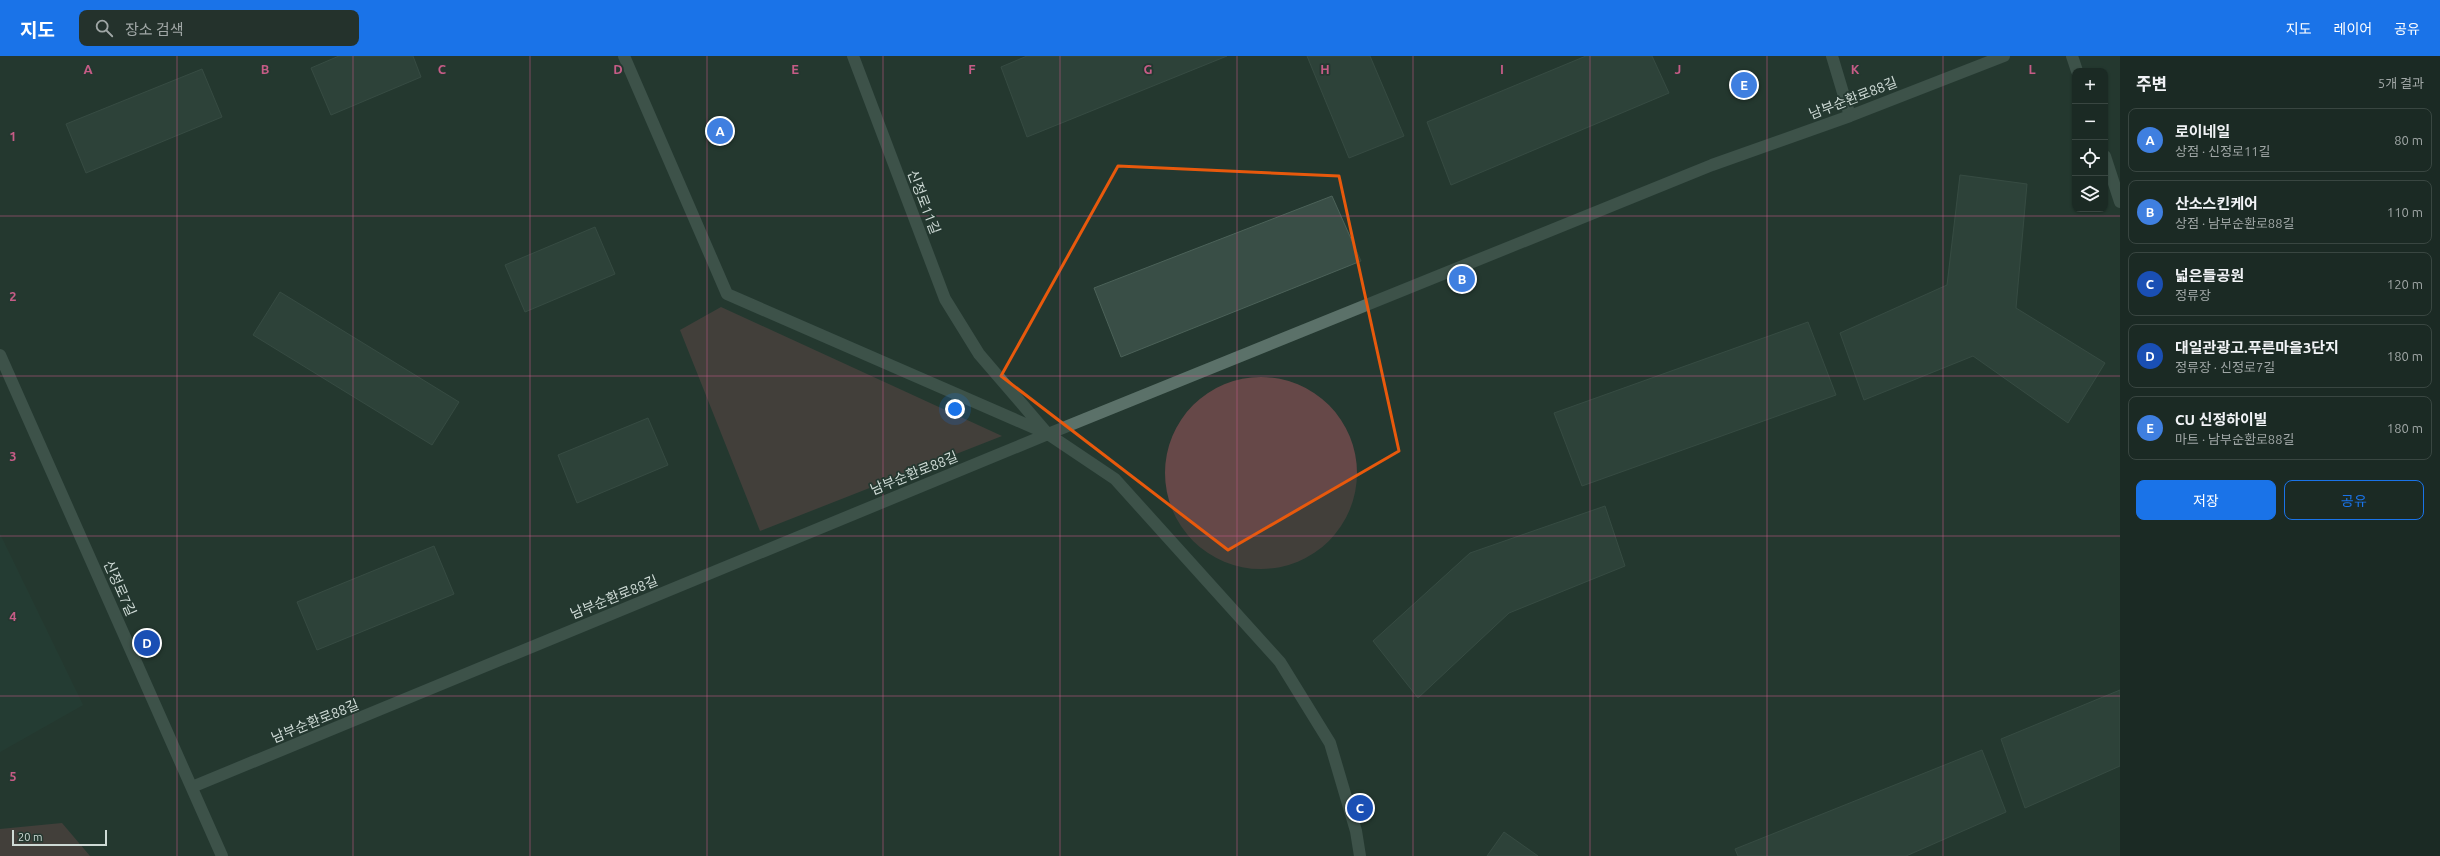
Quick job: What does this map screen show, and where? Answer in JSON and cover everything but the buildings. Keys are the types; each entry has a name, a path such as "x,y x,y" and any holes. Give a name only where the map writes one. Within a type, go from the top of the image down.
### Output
{"street":[{"path":"624,56 727,294 1048,434 1116,479 1280,662 1330,743 1356,831 1360,856"},
{"name":"신정로11길","path":"853,56 945,299 979,354 1048,434"},
{"path":"1832,56 1850,116"},
{"name":"남부순환로88길","path":"192,787 1048,434 1712,165 1850,116 2004,56"},
{"path":"2072,56 2076,68"},
{"path":"2108,165 2120,202"},
{"name":"신정로7길","path":"0,355 222,856"}],"highlighted area":[{"path":"1118,166 1339,176 1399,451 1228,550 1001,376"}],"shaded area":[{"path":"721,307 1002,436 760,531 680,330"},
{"path":"1261,377 1280,379 1298,384 1314,393 1329,405 1341,420 1350,436 1355,454 1357,473 1355,492 1350,510 1341,526 1329,541 1314,553 1298,562 1280,567 1261,569 1242,567 1224,562 1208,553 1193,541 1181,526 1172,510 1167,492 1165,473 1167,454 1172,436 1181,420 1193,405 1208,393 1224,384 1242,379"},
{"path":"0,534 83,705 0,752"},
{"path":"62,823 90,856 0,856 0,829"}],"place":[{"name":"CU 신정하이빌","path":"1744,85"},
{"name":"로이네일","path":"720,131"},
{"name":"산소스킨케어","path":"1462,279"},
{"name":"대일관광고.푸른마을3단지","path":"147,643"},
{"name":"넓은들공원","path":"1360,808"}]}
